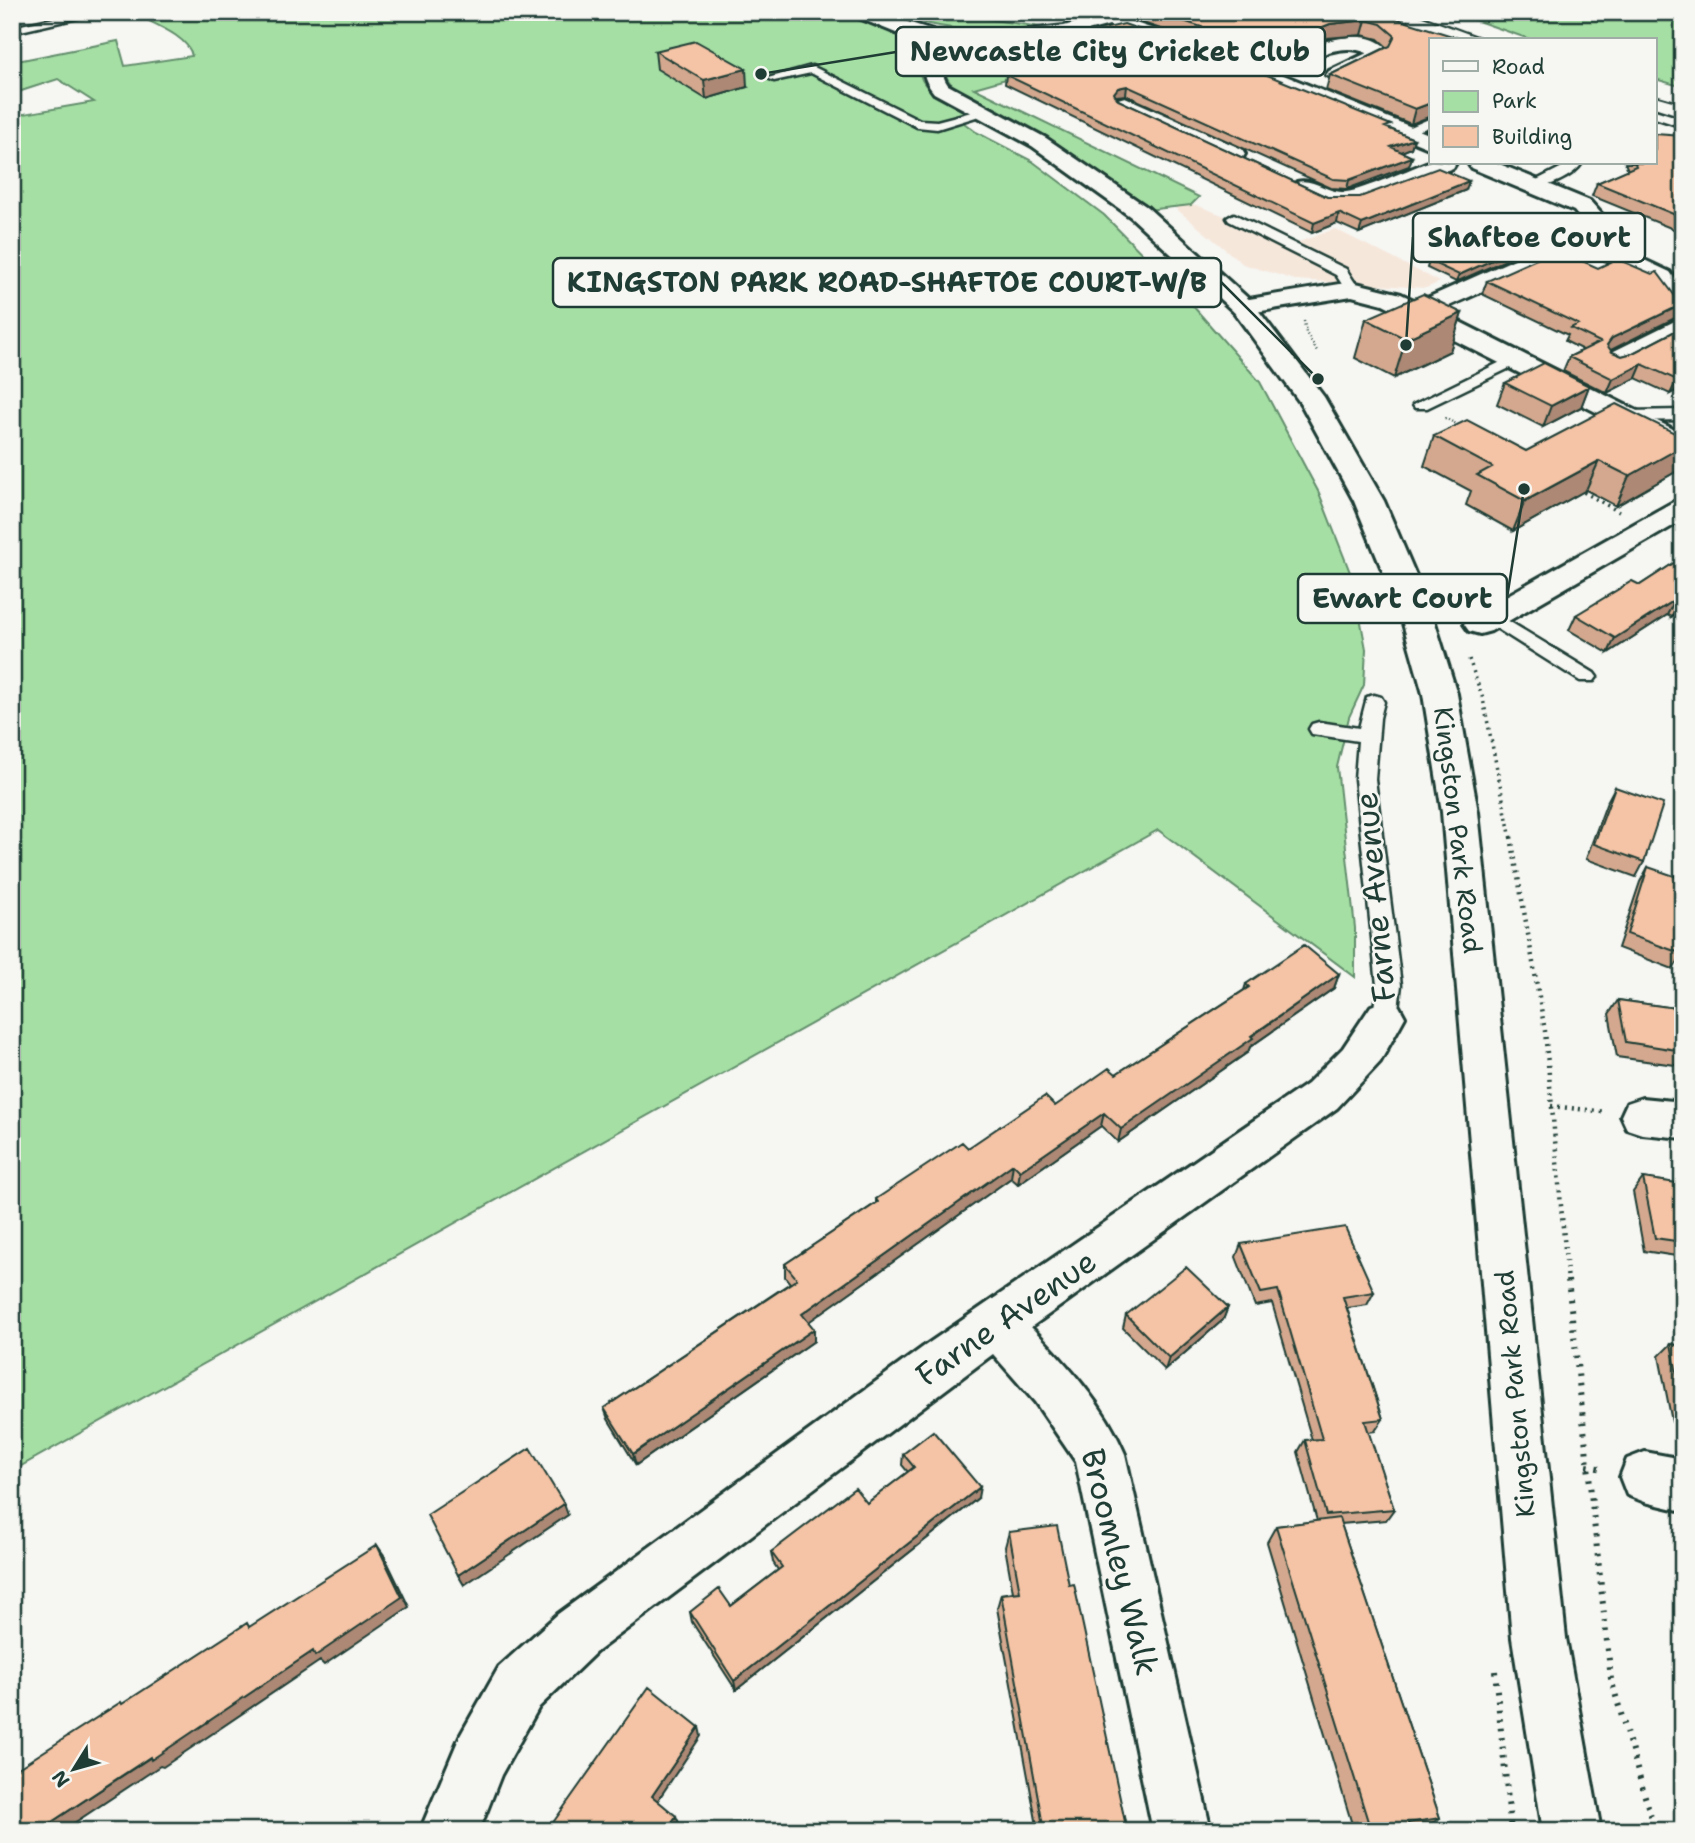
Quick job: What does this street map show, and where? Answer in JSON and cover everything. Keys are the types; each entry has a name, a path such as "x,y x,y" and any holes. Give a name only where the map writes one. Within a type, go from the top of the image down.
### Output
{"street":[{"path":"860,12 902,28 946,38 1039,35 1112,20 1131,12"},
{"path":"1112,20 1265,74 1429,142"},
{"name":"Kingston Park Road","path":"946,38 931,64 933,78 942,89 1039,142 1139,212 1243,307 1314,403 1369,501 1416,612 1440,694 1460,812 1539,1637 1572,1831"},
{"path":"1265,74 1343,42 1358,43 1379,51 1377,55 1304,90"},
{"path":"1125,103 1251,162"},
{"path":"1288,180 1326,197 1349,199 1442,164"},
{"path":"1418,311 1579,239 1595,225 1590,213 1568,200 1482,164"},
{"path":"1579,239 1661,276 1683,307"},
{"path":"1243,307 1352,289 1392,299 1683,445"},
{"path":"1617,359 1683,324"},
{"path":"1480,631 1683,508"},
{"name":"Farne Avenue","path":"449,1831 480,1755 519,1687 577,1633 996,1324 1322,1096 1354,1067 1374,1041 1385,1017"},
{"name":"Broomley Walk","path":"996,1324 1034,1362 1075,1412 1100,1454 1182,1831"}],"lane":[{"path":"12,30 99,12"},
{"path":"774,78 812,69 927,126 983,113"},
{"path":"1656,114 1683,123"},
{"path":"1405,132 1429,123"},
{"path":"1534,185 1573,168 1575,164"},
{"path":"1234,218 1340,272 1352,289"},
{"path":"1421,405 1515,360"},
{"path":"1628,416 1683,415"},
{"path":"1480,631 1587,677"},
{"name":"Farne Avenue","path":"1374,702 1365,779 1389,985 1385,1017"},
{"path":"1319,729 1368,736"}],"path":[{"path":"1377,12 1406,23 1410,22 1384,12"},
{"path":"981,62 1017,80"},
{"path":"1421,405 1469,431"},
{"path":"1576,489 1648,527"},
{"path":"1480,631 1483,698 1503,793 1545,1031 1576,1371 1611,1679 1655,1831"},
{"path":"1551,1106 1662,1118"}],"shaded area":[{"path":"1196,205 1296,243 1335,229 1440,282 1426,288 1295,280 1243,264 1174,207"}],"green space":[{"path":"848,12 905,34 903,37 917,45 913,58 920,62 919,71 927,87 966,112 956,117 976,132 1032,161 1104,215 1185,297 1260,382 1319,493 1353,580 1366,649 1364,685 1349,717 1337,767 1355,928 1355,977 1158,830 12,1471 12,116 94,102 58,79 12,94 12,62 118,41 125,66 192,56 177,36 135,14"},
{"path":"888,12 937,12 1041,27 983,31 944,27"},
{"path":"1452,12 1683,12 1683,87 1656,79 1656,38 1526,38"},
{"path":"1087,35 984,62 1013,77 974,88 1199,197 1191,205 1147,210 1092,168 966,96 952,85 945,72 946,60 957,48 965,45 1050,41"}],"building":[{"path":"1156,12 1375,12 1459,38 1429,38 1429,104 1415,109 1330,75 1390,46 1395,36 1381,24 1366,20 1330,24 1268,49"},
{"path":"1124,24 1245,66 1391,125 1385,127 1414,139 1391,147 1412,157 1349,180 1333,179 1127,86 1118,88 1114,93 1118,100 1327,197 1360,197 1438,168 1469,181 1362,224 1339,213 1314,223 1006,75 1028,68 1001,54"},
{"path":"696,41 746,69 704,80 655,51"},
{"path":"1656,134 1683,136 1683,218 1597,183 1635,164 1656,164"},
{"path":"1499,232 1528,244 1459,275 1429,261"},
{"path":"1557,250 1598,268 1617,259 1652,274 1657,272 1683,304 1612,338 1607,345 1612,352 1622,356 1683,327 1683,377 1677,380 1642,364 1613,379 1569,357 1600,342 1571,328 1578,324 1487,281"},
{"path":"1423,294 1462,313 1406,339 1366,319"},
{"path":"1544,363 1589,386 1551,406 1505,383"},
{"path":"1616,404 1683,437 1683,446 1629,476 1599,461 1525,501 1477,475 1492,467 1434,436 1467,420 1526,451"},
{"path":"1683,557 1683,600 1675,600 1615,638 1576,615 1632,581 1640,585"},
{"path":"1615,787 1663,804 1644,862 1594,844"},
{"path":"1648,867 1683,879 1683,954 1627,934"},
{"path":"1304,945 1339,974 1251,1036 1253,1038 1121,1129 1104,1113 1020,1171 1013,1164 802,1314 814,1329 633,1454 604,1408 797,1279 785,1264 962,1142 968,1148 1045,1096 1055,1106 1109,1068 1116,1074 1249,987 1246,984"},
{"path":"1618,1000 1683,1009 1683,1051 1626,1042"},
{"path":"1643,1178 1683,1184 1683,1242 1655,1238"},
{"path":"1345,1227 1374,1292 1343,1297 1383,1419 1365,1421 1394,1509 1326,1515 1305,1440 1322,1439 1278,1290 1261,1293 1241,1244"},
{"path":"1186,1267 1228,1307 1169,1358 1126,1315"},
{"path":"1671,1344 1683,1346 1683,1404"},
{"path":"933,1431 980,1487 734,1681 690,1612 719,1589 731,1606 782,1567 771,1552 855,1488 867,1503 914,1467 903,1454"},
{"path":"530,1448 564,1504 458,1575 427,1515"},
{"path":"1339,1518 1440,1818 1408,1823 1410,1831 1371,1831 1276,1526"},
{"path":"1057,1526 1069,1585 1074,1584 1127,1831 1044,1831 1001,1594 1020,1592 1009,1532"},
{"path":"377,1545 402,1597 315,1656 313,1651 151,1760 150,1757 38,1831 12,1831 12,1772 247,1623 249,1627"},
{"path":"649,1687 699,1727 652,1796 676,1816 666,1831 560,1831 552,1824"}],"tram line":[{"path":"1412,12 1483,38"},
{"path":"1656,95 1683,103"}],"place":[{"name":"Newcastle City Cricket Club","path":"761,74"},
{"name":"Shaftoe Court","path":"1406,345"},
{"name":"KINGSTON PARK ROAD-SHAFTOE COURT-W/B","path":"1318,379"},
{"name":"Ewart Court","path":"1524,489"}]}
